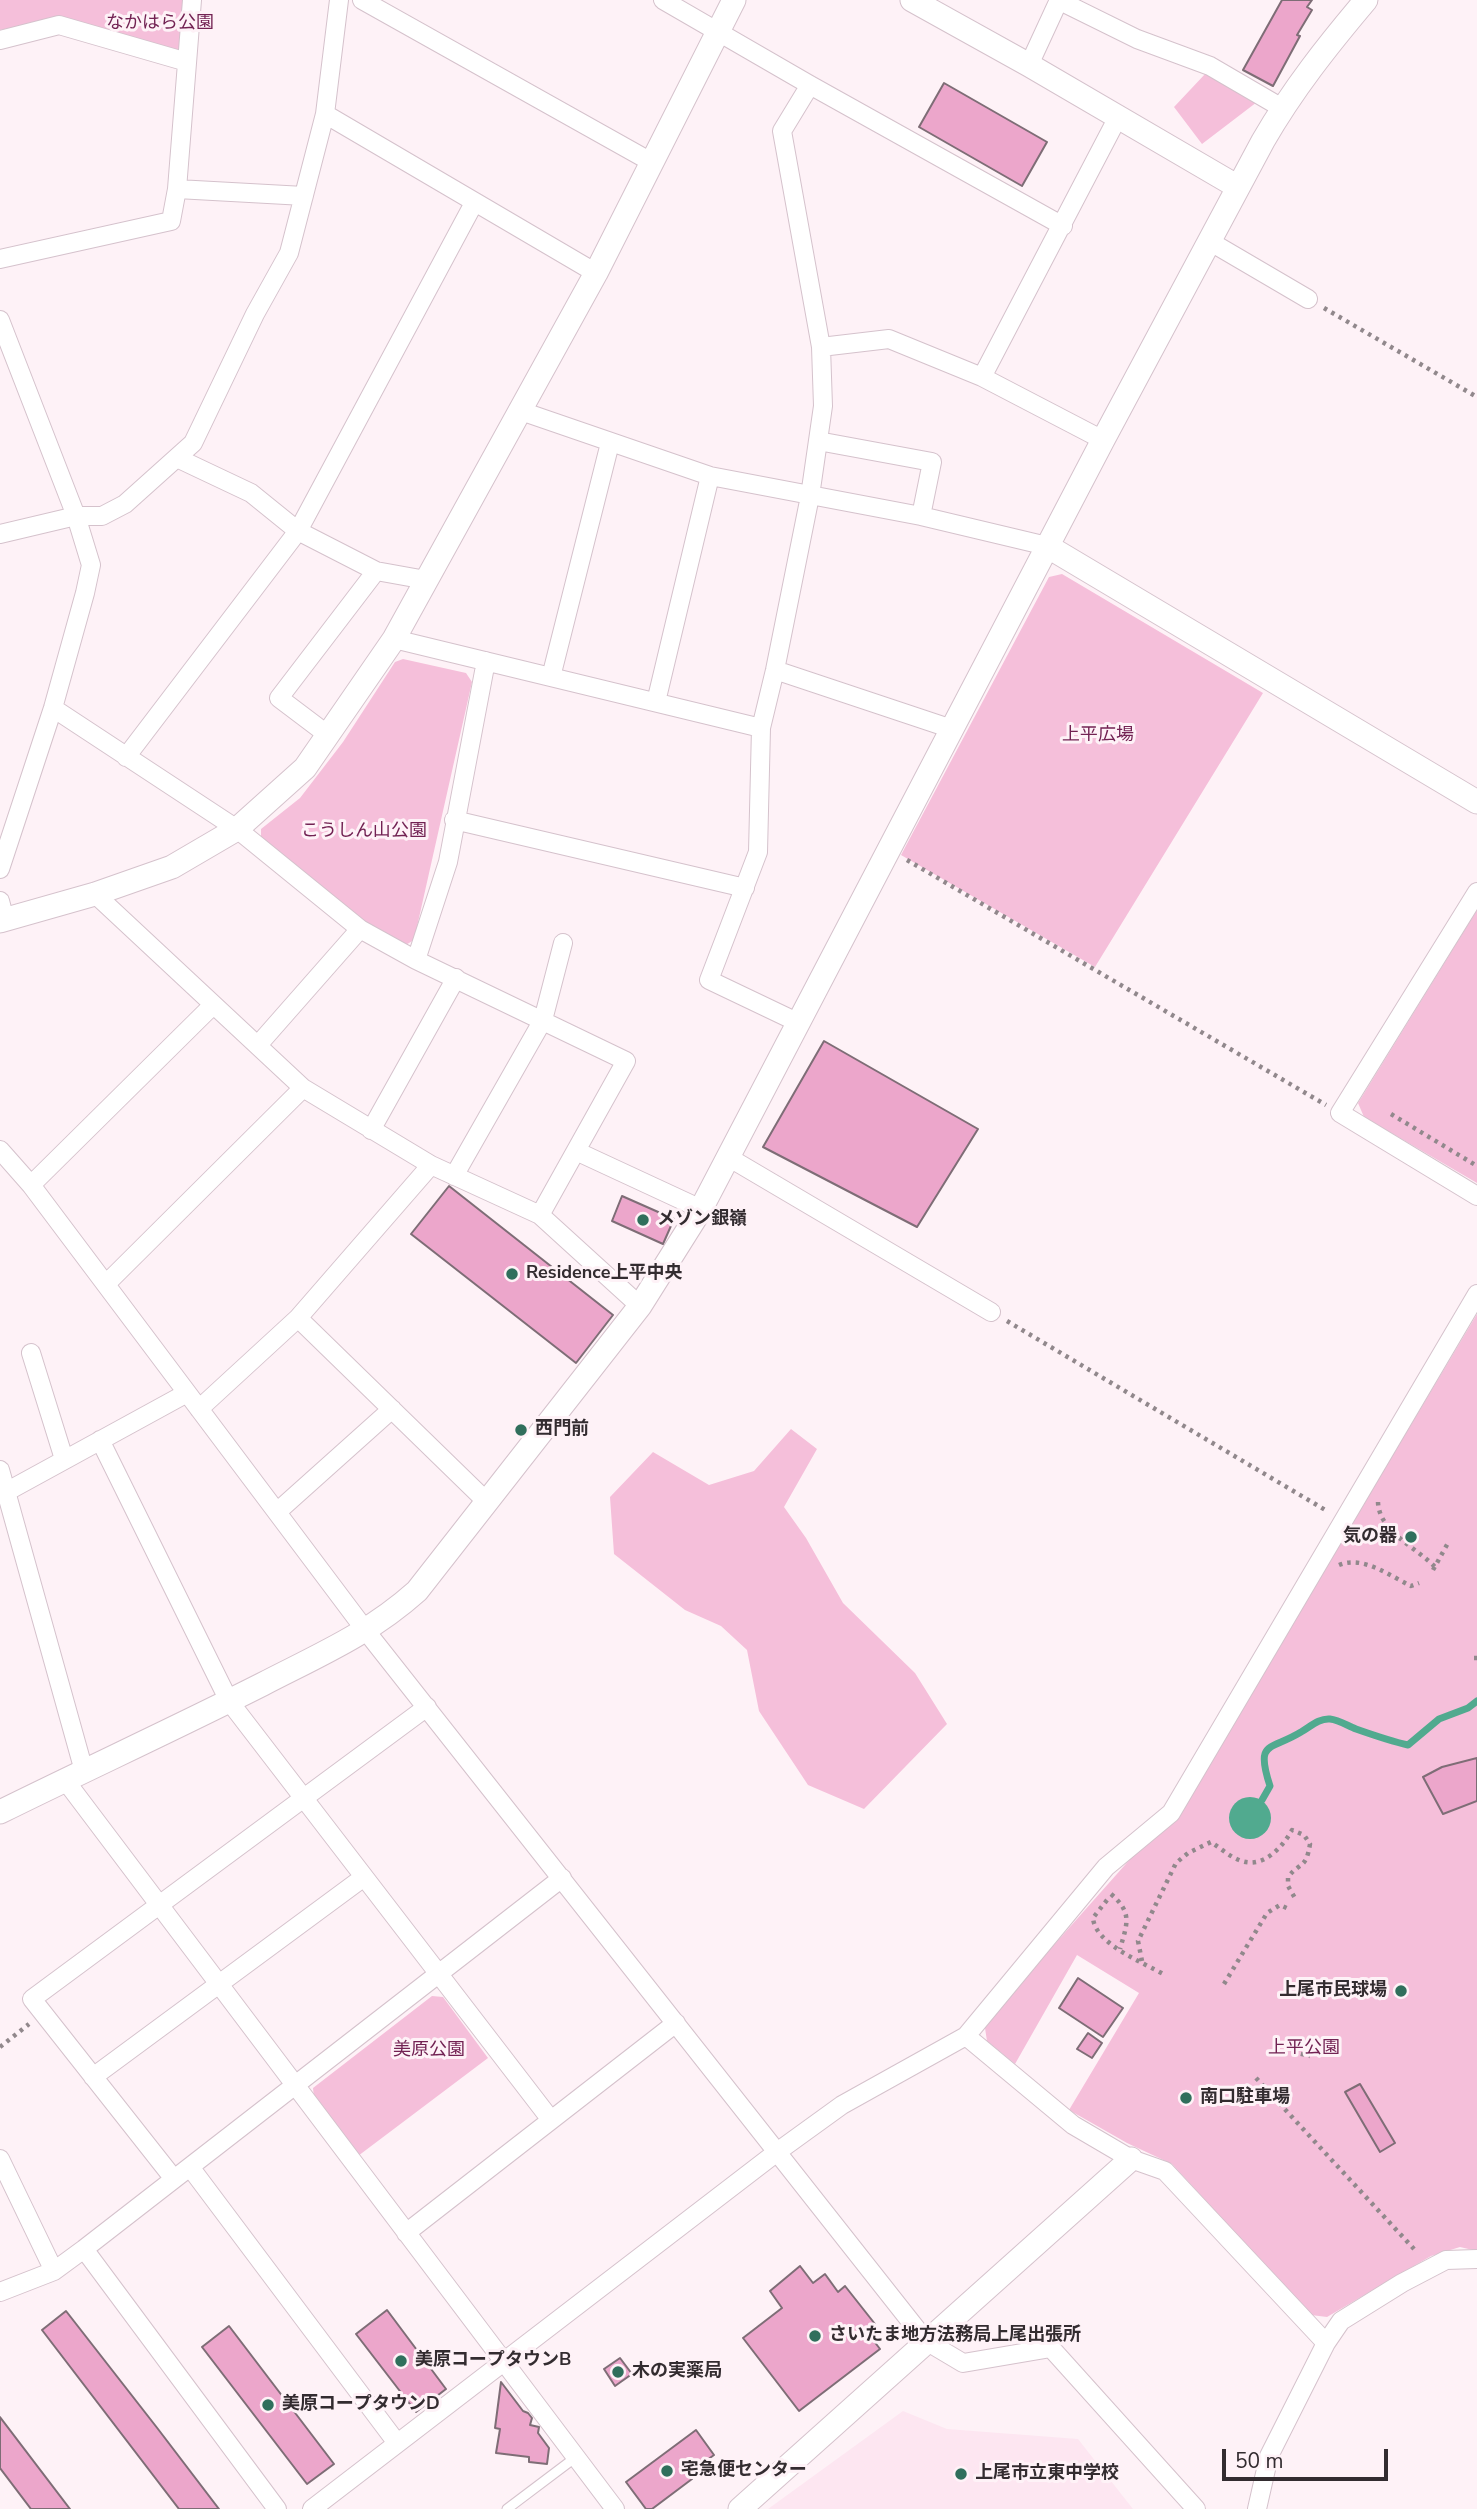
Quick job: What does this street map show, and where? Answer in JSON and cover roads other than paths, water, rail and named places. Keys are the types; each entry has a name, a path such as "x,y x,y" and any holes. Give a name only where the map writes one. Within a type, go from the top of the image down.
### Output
{"street":[{"path":"0,259 172,221 192,0"},
{"path":"0,534 76,516 102,516 125,504 193,443 255,314 289,253 325,114 339,0"},
{"path":"362,0 653,163"},
{"path":"663,0 1063,226"},
{"path":"2,914 95,894 172,867 237,829 305,768 394,639 596,273 734,0"},
{"path":"912,0 1238,187"},
{"path":"1029,65 1058,0 1137,39 1210,66 1282,108"},
{"path":"0,1812 229,1701 366,1631 394,1612 417,1591 640,1306 701,1209 1238,187 1282,108 1316,58 1366,0"},
{"path":"0,40 59,25 187,62"},
{"path":"797,1022 709,980 758,852 761,728 810,496 824,406 821,347 782,131 810,85"},
{"path":"325,114 596,273"},
{"path":"982,377 1118,117"},
{"path":"177,189 304,196"},
{"path":"126,757 298,531 474,203"},
{"path":"1209,241 1308,299"},
{"path":"0,320 76,516 91,565 53,708 0,869"},
{"path":"821,347 889,339 982,377 1103,440"},
{"path":"518,410 710,476 921,516 1047,546 1477,802"},
{"path":"818,441 932,462 921,516"},
{"path":"551,677 610,443"},
{"path":"177,458 251,493 298,531 376,571 426,580"},
{"path":"656,702 710,476"},
{"path":"328,735 279,698 376,571"},
{"path":"394,639 761,728"},
{"path":"415,960 448,862 486,661"},
{"path":"775,670 952,729"},
{"path":"53,708 237,829 360,929 415,960 626,1061 540,1215"},
{"path":"454,820 745,888"},
{"path":"1477,892 1340,1113 1477,1196"},
{"path":"95,894 303,1088 431,1166 540,1215 640,1306"},
{"path":"258,1045 360,929"},
{"path":"454,1176 543,1020 563,943"},
{"path":"371,1130 456,978"},
{"path":"31,1185 213,1005"},
{"path":"106,1284 303,1088"},
{"path":"0,1150 31,1185 366,1631 926,2340 963,2362 1052,2348 1196,2509"},
{"path":"576,1150 701,1209"},
{"path":"728,1157 991,1312"},
{"path":"199,1409 298,1318 431,1166"},
{"path":"312,2509 777,2152 842,2105 966,2036 1106,1867 1171,1813 1477,1294"},
{"path":"298,1318 486,1502"},
{"path":"31,1353 64,1460"},
{"path":"3,1492 187,1393"},
{"path":"277,1512 392,1409"},
{"path":"100,1440 229,1701 551,2120"},
{"path":"0,1470 3,1492 74,1775 159,1905 615,2509"},
{"path":"174,2179 32,1999 426,1707"},
{"path":"93,2077 364,1878"},
{"path":"0,2292 54,2271 85,2249 562,1878"},
{"path":"406,2233 676,2023"},
{"path":"966,2036 1073,2125 1130,2159 1165,2171 1326,2343"},
{"path":"0,2159 54,2271"},
{"path":"740,2509 1130,2159"},
{"path":"190,2167 397,2444"},
{"path":"85,2249 276,2509"},
{"path":"1257,2509 1269,2456 1326,2343 1340,2321 1446,2260 1477,2259"}],"lane":[{"path":"507,2509 576,2457"}],"waterway":[{"path":"1262,1800 1270,1786 1264,1761 1268,1749 1318,1721 1333,1720 1408,1745 1439,1719 1468,1708 1477,1701"}],"place":[{"name":"メゾン銀嶺","path":"643,1220"},
{"name":"Residence上平中央","path":"512,1274"},
{"name":"西門前","path":"521,1430"},
{"name":"気の器","path":"1411,1537"},
{"name":"上尾市民球場","path":"1401,1991"},
{"name":"南口駐車場","path":"1186,2098"},
{"name":"さいたま地方法務局上尾出張所","path":"815,2336"},
{"name":"美原コープタウンB","path":"401,2361"},
{"name":"木の実薬局","path":"618,2372"},
{"name":"美原コープタウンD","path":"268,2405"},
{"name":"宅急便センター","path":"667,2471"},
{"name":"上尾市立東中学校","path":"961,2474"}],"park label":[{"name":"なかはら公園","path":"160,24"},
{"name":"上平広場","path":"1098,736"},
{"name":"こうしん山公園","path":"364,832"},
{"name":"上平公園","path":"1304,2049"},
{"name":"美原公園","path":"429,2051"}]}
